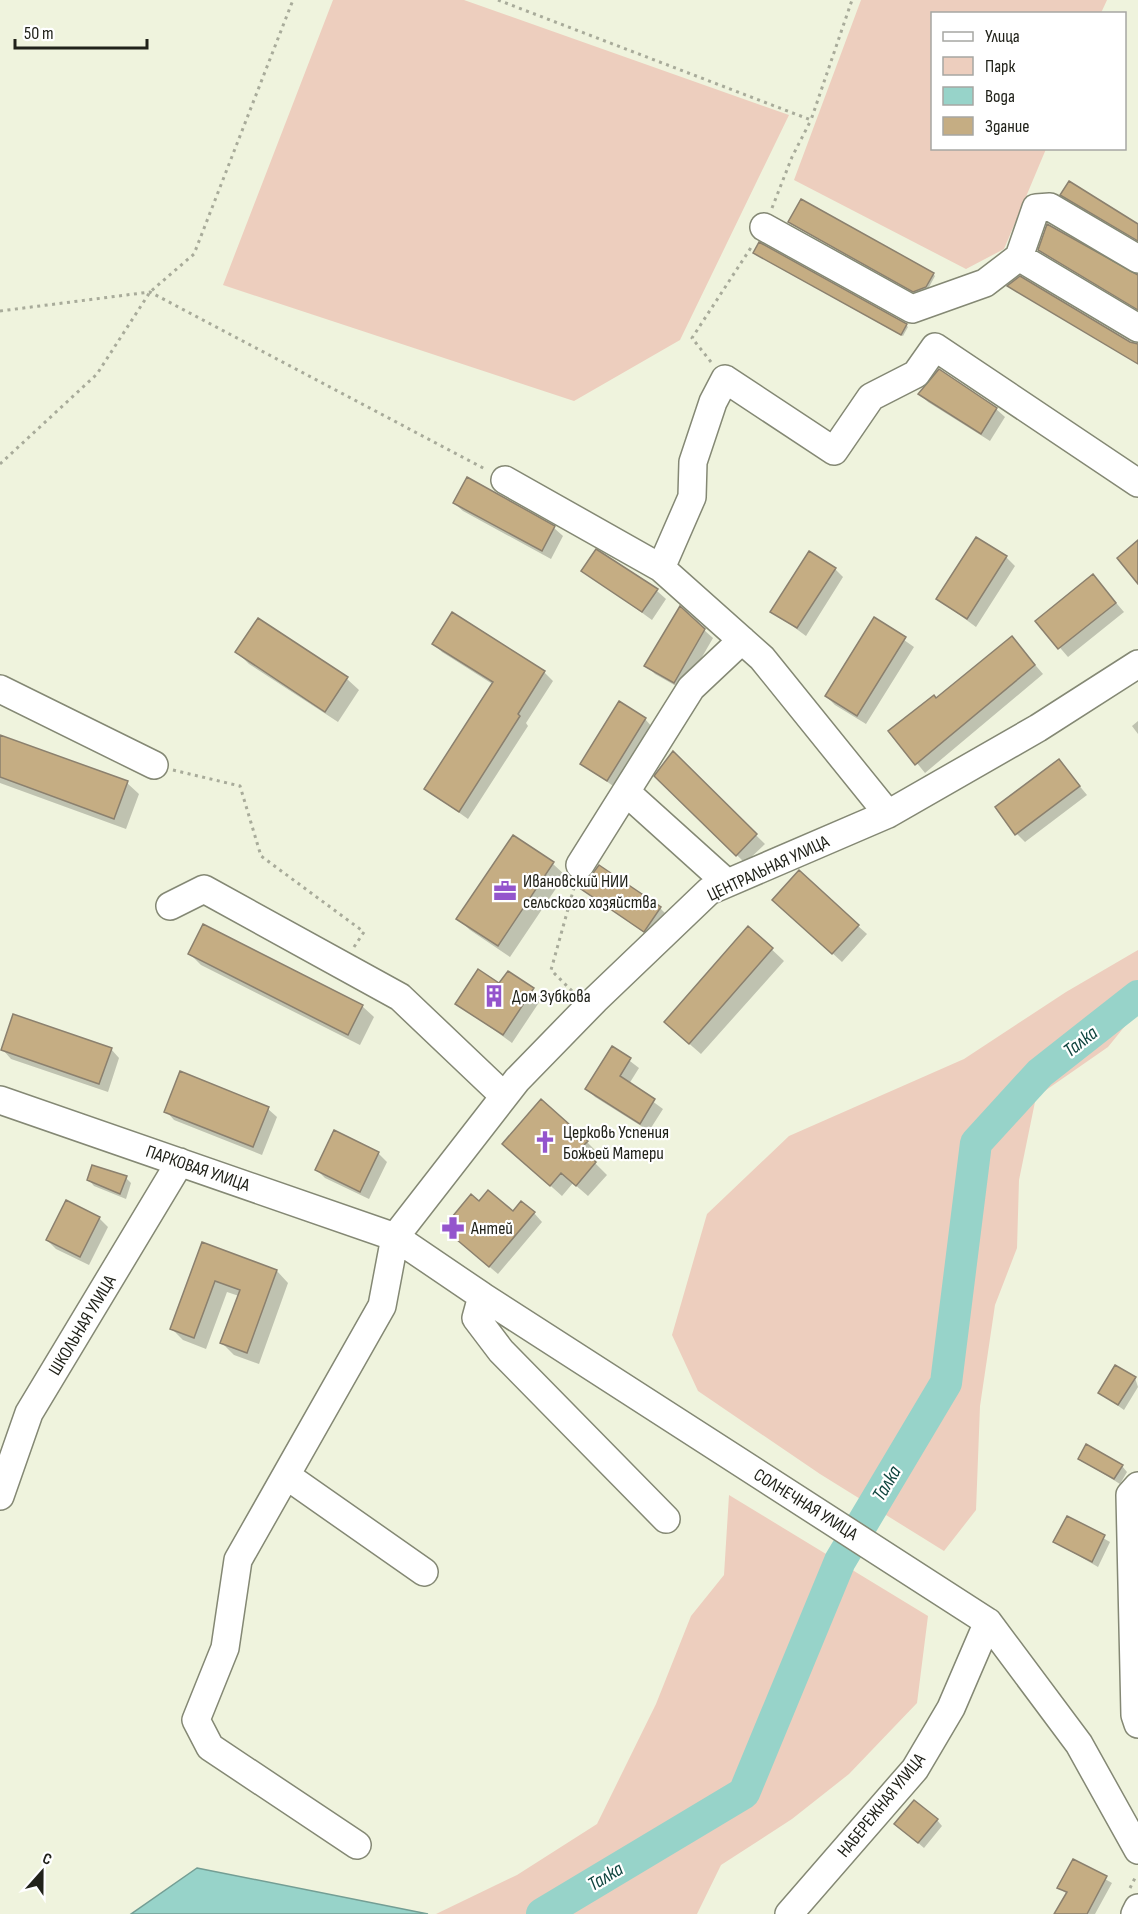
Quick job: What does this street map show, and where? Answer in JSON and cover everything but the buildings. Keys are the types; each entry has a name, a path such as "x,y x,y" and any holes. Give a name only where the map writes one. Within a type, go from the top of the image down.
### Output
{"street":[{"path":"764,227 912,309 985,284 1019,258 1036,208 1050,207 1138,259"},
{"path":"1019,258 1138,328"},
{"path":"661,568 692,497 693,462 713,402 725,379 834,451 871,397 916,374 934,347 1138,483"},
{"path":"505,480 661,568 762,658 888,814"},
{"path":"580,865 692,688 742,640"},
{"name":"ЦЕНТРАЛЬНАЯ УЛИЦА","path":"395,1237 504,1096 537,1058 709,891 888,814 1038,729 1138,664"},
{"path":"0,689 154,765"},
{"path":"626,792 727,883"},
{"path":"170,906 204,889 400,997 504,1096"},
{"name":"ПАРКОВАЯ УЛИЦА","path":"0,1100 395,1237"},
{"name":"ШКОЛЬНАЯ УЛИЦА","path":"0,1496 30,1413 180,1162"},
{"path":"357,1845 210,1747 196,1720 225,1648 238,1560 382,1306 395,1237"},
{"name":"СОЛНЕЧНАЯ УЛИЦА","path":"395,1237 482,1296 988,1622 1079,1744 1138,1850"},
{"path":"482,1296 476,1318 501,1351 666,1519"},
{"path":"287,1476 424,1572"},
{"path":"1138,1486 1130,1495 1129,1564 1135,1715 1138,1724"},
{"name":"НАБЕРЕЖНАЯ УЛИЦА","path":"789,1914 915,1769 951,1708 988,1622"},
{"path":"1135,1914 1138,1908"}],"path":[{"path":"0,464 98,374 150,292 194,254 293,0"},
{"path":"498,0 812,120"},
{"path":"725,379 692,338 764,227 792,157 812,120 852,0"},
{"path":"0,311 150,292 505,480"},
{"path":"154,765 240,786 261,856 364,932 349,954"},
{"path":"580,865 550,970 589,1006"}],"green space":[{"path":"333,0 464,0 789,115 680,340 574,401 223,285"},
{"path":"861,0 1107,0 1101,12 931,12 931,150 1046,150 1004,249 966,269 794,180"},
{"path":"1138,950 1138,1010 1108,1047 1036,1097 1019,1180 1017,1248 995,1305 980,1406 976,1510 944,1551 820,1474 698,1391 672,1335 707,1214 789,1136 964,1059 1066,992"},
{"path":"729,1495 928,1616 917,1703 849,1774 792,1819 721,1865 697,1914 436,1914 517,1875 597,1824 656,1704 691,1616 724,1575"}],"water":[{"path":"197,1868 428,1914 131,1914"}],"waterway":[{"name":"Талка","path":"542,1914 744,1793 840,1561 946,1383 976,1143 1040,1073 1138,996"}],"place":[{"name":"Ивановский НИИ сельского хозяйства","path":"505,891"},
{"name":"Дом Зубкова","path":"494,996"},
{"name":"Церковь Успения Божьей Матери","path":"545,1142"},
{"name":"Антей","path":"453,1228"}]}
